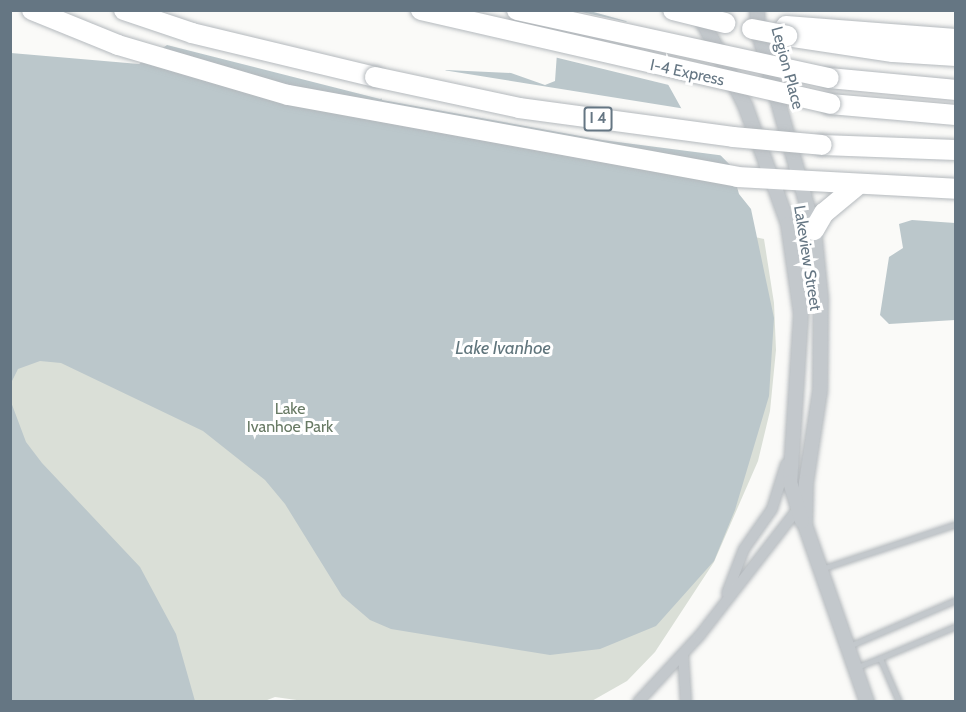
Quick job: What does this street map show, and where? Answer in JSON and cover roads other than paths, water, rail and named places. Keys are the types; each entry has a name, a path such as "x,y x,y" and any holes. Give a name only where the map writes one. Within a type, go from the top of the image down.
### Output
{"highway":[{"path":"32,10 118,45 288,95 737,177 956,189"},
{"name":"I 4","path":"124,10 192,33 375,78 519,108 733,137 822,145 956,150"},
{"name":"I-4 Express","path":"421,10 830,104 956,115"},
{"name":"I-4 Express","path":"517,10 830,78 956,90"},
{"path":"672,10 755,20 787,31 893,52 956,56"},
{"path":"787,31 956,39"},
{"path":"814,230 830,207 859,184"}],"street":[{"name":"Lakeview Street","path":"698,10 745,105 775,179 788,224 801,314 799,384 790,444 790,482 797,512 805,525 867,702"},
{"name":"Legion Place","path":"755,20 788,134"},
{"name":"Lakeview Street","path":"788,134 814,230 821,299 822,367 805,495 805,525"},
{"path":"723,601 744,549 772,509 790,444"},
{"path":"641,701 683,654 723,601 797,512 805,495"},
{"path":"683,654 686,702"}],"lane":[{"path":"819,569 956,524"},
{"path":"848,647 956,600"},
{"path":"855,668 956,626"},
{"path":"880,658 899,702"}],"water":[{"name":"Lake Ivanhoe","path":"560,11 590,11 626,21 649,50 690,124 731,166 739,194 751,209 774,318 769,396 735,510 714,561 656,626 600,649 550,655 391,629 370,620 342,596 285,504 265,480 203,431 61,363 40,361 18,369 11,383 11,53 139,64 167,45 380,99 431,84 446,70 511,73 545,85 555,81"},
{"path":"912,220 955,223 955,320 889,324 880,315 889,257 903,248 899,224"},
{"path":"11,402 26,442 42,463 140,567 176,634 195,701 11,701"}],"park label":[{"name":"Lake Ivanhoe Park","path":"290,418"}]}
